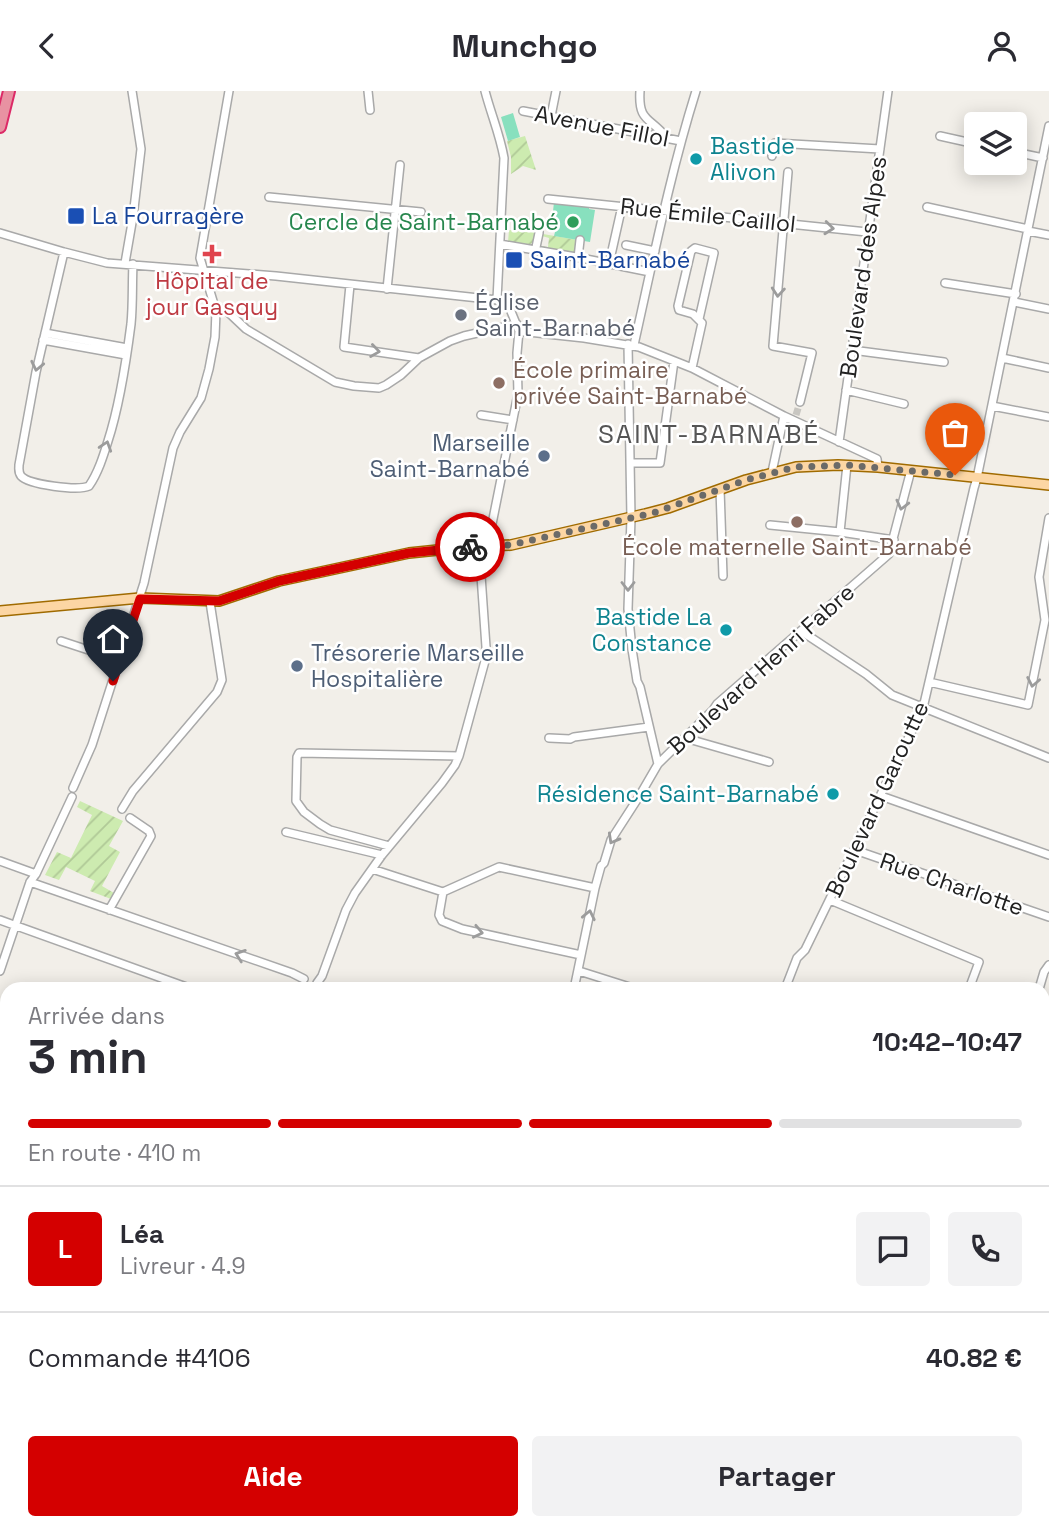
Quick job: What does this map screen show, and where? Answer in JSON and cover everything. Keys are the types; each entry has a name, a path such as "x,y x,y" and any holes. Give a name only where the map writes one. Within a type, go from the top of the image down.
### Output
{"highway":[{"path":"0,127 9,91"}],"main road":[{"path":"0,611 140,599 219,601 279,581 409,553 510,545 631,518 772,472 796,467 878,467 1049,485"}],"street":[{"path":"64,252 44,336 19,472 28,481 84,489 94,479 114,422 131,322 129,264 141,149 132,91"},
{"path":"73,788 92,745 140,599 173,448 201,398 209,369 216,321 200,253 229,91"},
{"path":"368,91 370,110"},
{"path":"485,91 501,142 503,159 497,300"},
{"path":"551,116 556,91"},
{"path":"640,91 640,109 643,115 666,138"},
{"path":"658,764 637,681 629,628 631,345 681,141 696,91"},
{"name":"Boulevard des Alpes","path":"839,442 888,91"},
{"name":"Avenue Fillol","path":"523,111 681,141"},
{"name":"Boulevard Garoutte","path":"788,982 797,958 806,950 855,851 923,708 977,478 1049,126"},
{"path":"940,136 964,141"},
{"path":"772,156 775,143 880,149"},
{"path":"1027,155 1043,158"},
{"path":"387,289 400,165"},
{"path":"788,172 773,346 812,353 800,402"},
{"path":"269,197 421,212"},
{"name":"Rue Émile Caillol","path":"548,199 867,232"},
{"path":"609,264 622,206"},
{"path":"927,207 1049,235"},
{"path":"534,221 538,222 536,252"},
{"path":"1,232 107,263 276,276 497,300 510,309 518,327 518,394 490,534 484,547 485,661 459,756 442,783 389,846 355,893 319,982"},
{"path":"580,240 582,258"},
{"path":"500,244 650,272"},
{"path":"625,245 655,251"},
{"path":"692,369 702,326 699,319 714,253 695,248 691,251 678,308 699,319"},
{"path":"945,283 1015,297 1049,309"},
{"path":"350,285 344,347 419,358"},
{"path":"214,306 228,312 246,329 335,382 354,386 379,388 401,375 419,358 450,341 518,327 631,345 692,369 783,416 796,418 877,459 878,467"},
{"path":"44,336 126,351"},
{"path":"852,349 944,362"},
{"path":"1002,358 1049,368"},
{"path":"630,463 660,463 674,361"},
{"path":"846,390 904,404"},
{"path":"992,406 1049,417"},
{"path":"481,415 513,420"},
{"path":"772,472 783,416"},
{"path":"840,532 847,465"},
{"name":"Boulevard Henri Fabre","path":"576,982 601,866 611,841 658,764 717,704 889,554 911,470"},
{"path":"720,489 723,576"},
{"path":"929,682 1028,705 1045,619 1040,572 1049,518"},
{"path":"770,525 894,540"},
{"path":"1040,572 1049,573"},
{"path":"122,809 133,792 217,692 222,680 210,602"},
{"path":"801,631 866,674 892,695 1049,758"},
{"path":"61,641 119,660"},
{"path":"549,738 570,740 573,737 649,727"},
{"path":"685,738 769,762"},
{"path":"389,846 330,830 304,812 296,801 299,753 459,756"},
{"path":"881,796 1049,855"},
{"path":"0,971 30,882 72,797"},
{"path":"109,910 152,836 130,818"},
{"path":"286,832 382,855"},
{"name":"Rue Charlotte","path":"855,851 1049,917"},
{"path":"0,861 36,874"},
{"path":"372,869 443,892 499,867 595,888"},
{"path":"30,882 304,979 311,978 314,982"},
{"path":"443,892 439,915 442,921 462,929 581,955"},
{"path":"830,900 979,962 972,982"},
{"path":"0,920 172,982"},
{"path":"1041,982 1049,965"},
{"path":"579,971 614,982"}],"green space":[{"path":"513,113 520,137 508,141 501,117"},
{"path":"525,136 536,170 523,166 511,174 507,141"},
{"name":"Cercle de Saint-Barnabé","path":"554,202 589,206 589,209 595,210 590,242 554,236 555,232 551,230"},
{"path":"509,230 536,232 535,241 529,245 508,242"},
{"path":"542,236 578,240 575,255 540,248 548,247 549,238"},
{"path":"80,801 123,821 109,846 120,852 102,886 114,893 111,899 90,891 95,881 66,867 59,880 45,875 57,852 71,858 92,815 77,807"}],"tunnel":[{"path":"796,415 800,402"}],"way so far":[{"path":"470,547 510,545 653,513 746,480 796,467 847,465 955,475"}],"place":[{"name":"Bastide Alivon","path":"696,159"},
{"name":"La Fourragère","path":"76,216"},
{"name":"Cercle de Saint-Barnabé","path":"573,222"},
{"name":"Hôpital de jour Gasquy","path":"212,254"},
{"name":"Saint-Barnabé","path":"514,260"},
{"name":"Église Saint-Barnabé","path":"461,315"},
{"name":"École primaire privée Saint-Barnabé","path":"499,383"},
{"name":"Marseille Saint-Barnabé","path":"544,456"},
{"name":"École maternelle Saint-Barnabé","path":"797,522"},
{"name":"Bastide La Constance","path":"726,630"},
{"name":"Trésorerie Marseille Hospitalière","path":"297,666"},
{"name":"Résidence Saint-Barnabé","path":"833,794"}],"district":[{"name":"SAINT-BARNABÉ","path":"709,434"}],"route":[{"path":"113,681 140,599 219,601 279,581 409,553 470,547"}]}
